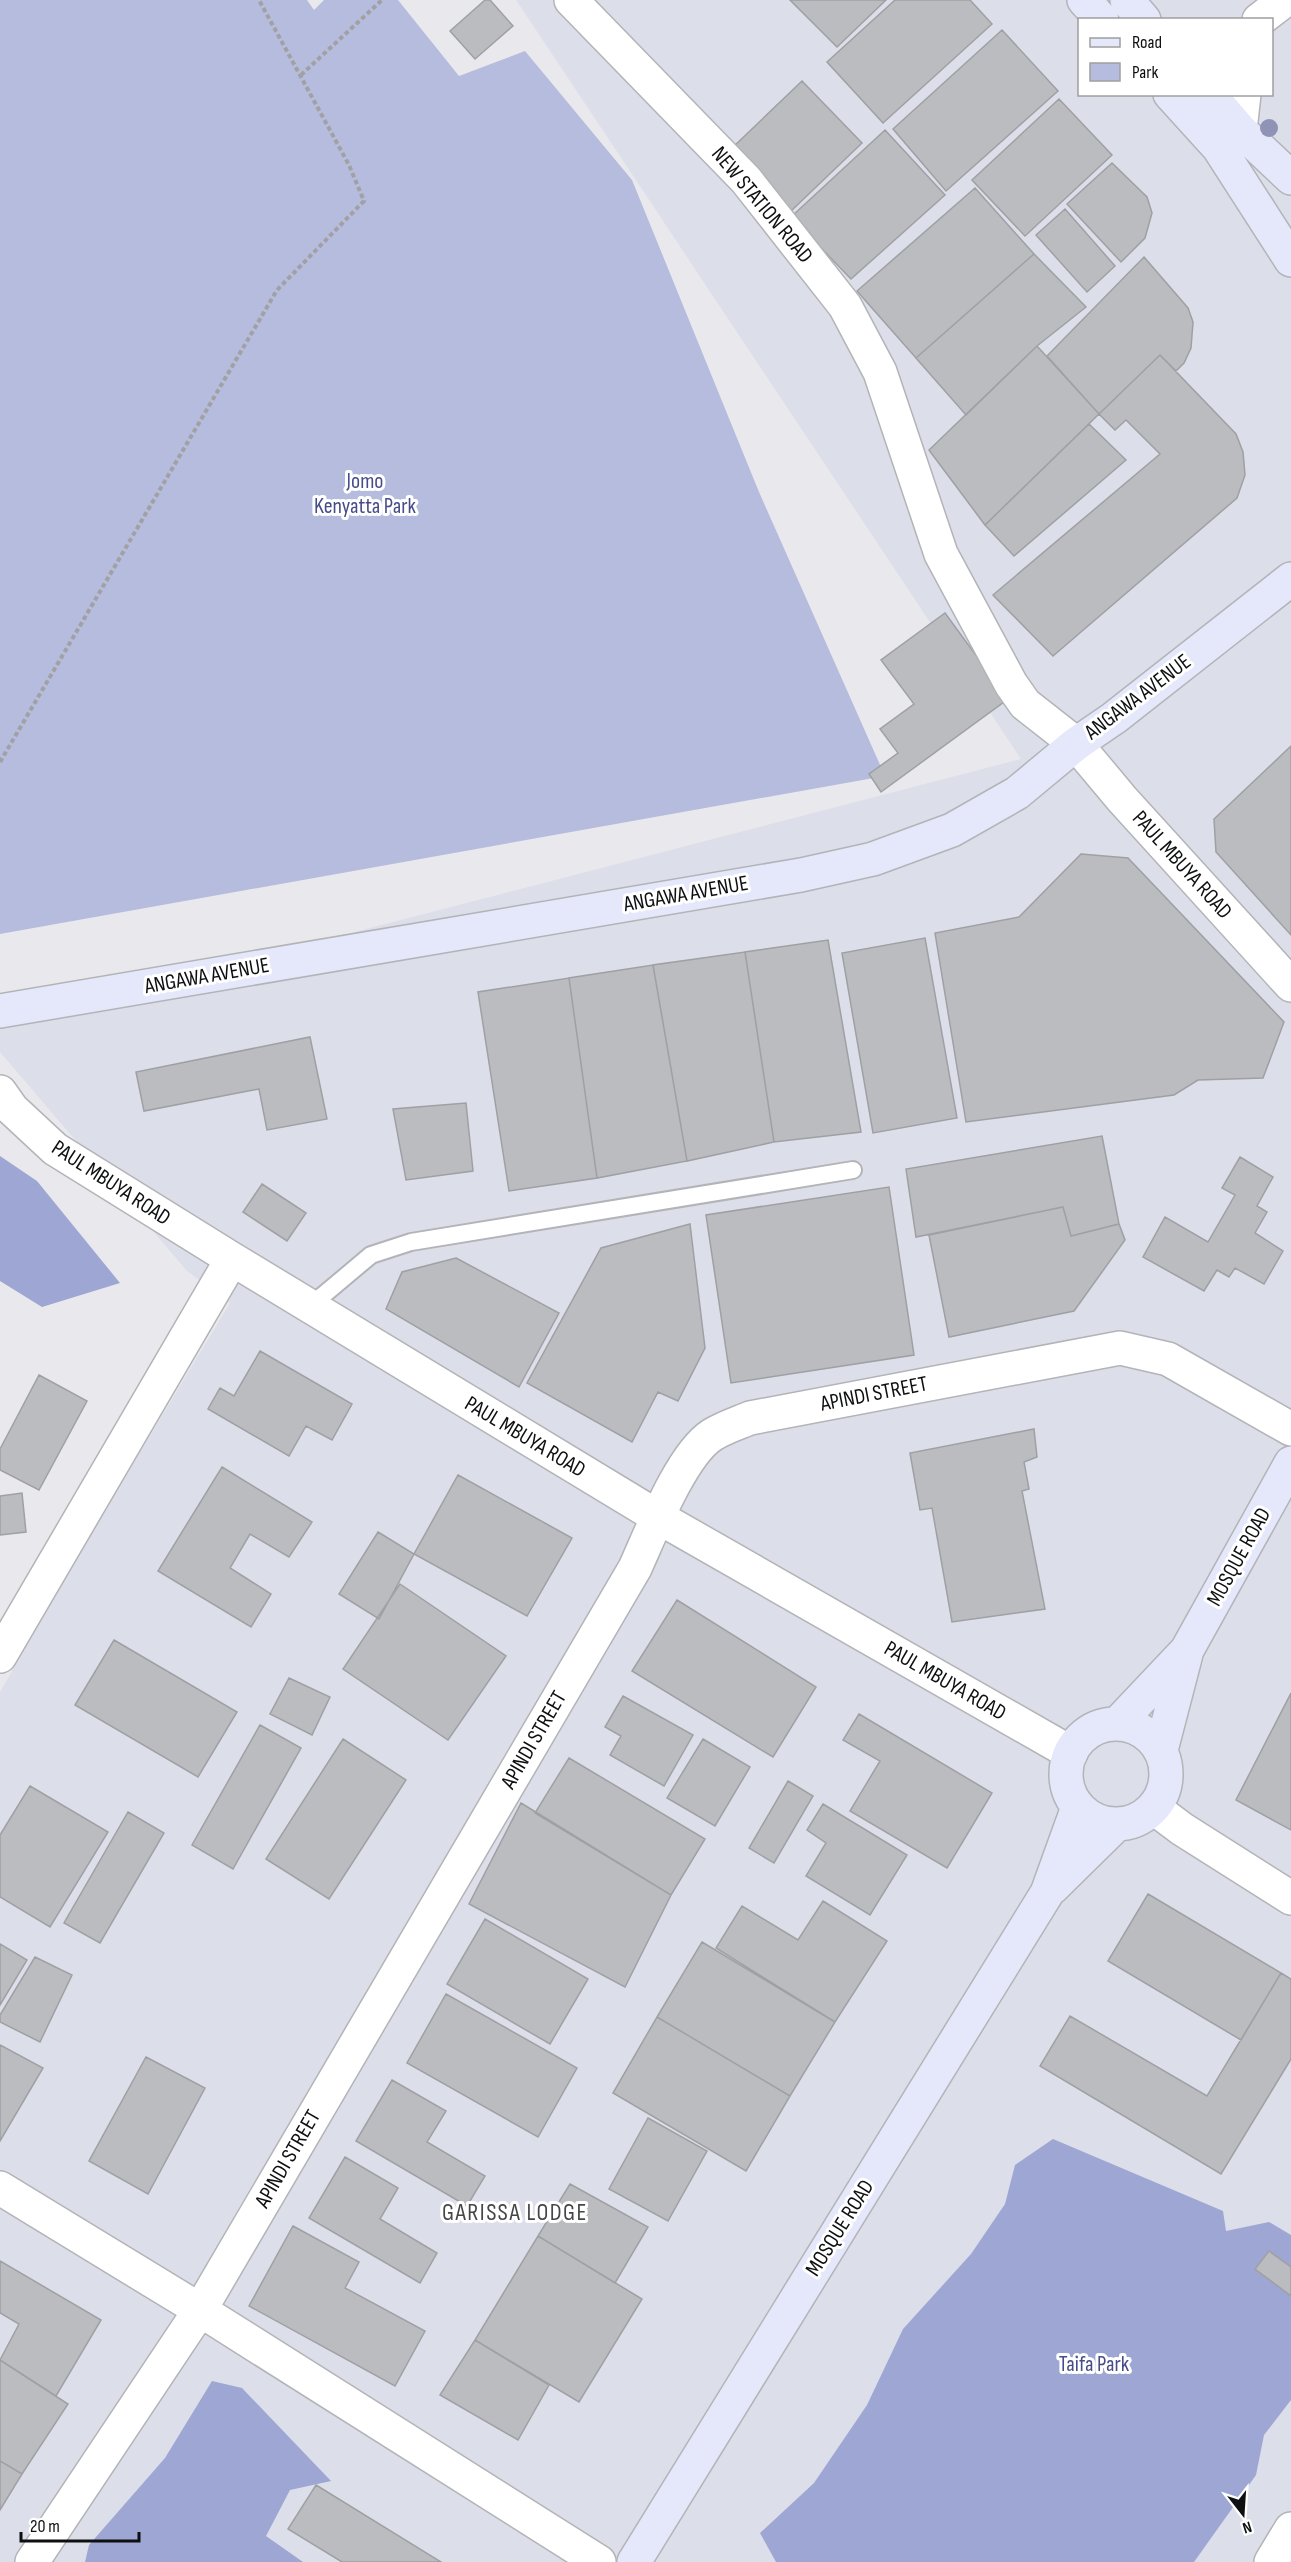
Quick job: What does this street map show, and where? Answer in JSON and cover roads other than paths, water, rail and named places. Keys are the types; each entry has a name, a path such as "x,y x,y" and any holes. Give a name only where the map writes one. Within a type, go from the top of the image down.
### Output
{"main road":[{"path":"1084,0 1100,18"},
{"path":"1127,0 1142,18"},
{"path":"1173,96 1229,139 1291,178"},
{"path":"1210,96 1229,139 1291,260"},
{"name":"ANGAWA AVENUE","path":"0,1011 801,875 873,859 962,825 1017,794 1076,744 1114,718 1290,577"},
{"name":"MOSQUE ROAD","path":"1117,1724 1187,1650 1291,1463"},
{"name":"MOSQUE ROAD","path":"1161,1750 1187,1650"},
{"path":"1117,1724 1143,1731 1161,1750 1166,1765 1166,1782 1154,1808 1143,1817 1116,1825 1095,1820 1078,1807 1069,1790 1066,1772 1071,1753 1090,1732 1117,1724"},
{"name":"MOSQUE ROAD","path":"634,2562 1047,1893 1078,1807"},
{"name":"MOSQUE ROAD","path":"1047,1893 1116,1825"}],"street":[{"name":"NEW STATION ROAD","path":"571,0 746,180 845,306 880,372 941,554 1011,684 1025,704 1076,744"},
{"path":"1262,18 1285,0"},
{"path":"1229,139 1243,96"},
{"name":"PAUL MBUYA ROAD","path":"1076,744 1122,799 1291,985"},
{"name":"PAUL MBUYA ROAD","path":"0,1092 12,1109 55,1149 309,1307 658,1517 1071,1753"},
{"path":"0,1656 232,1259"},
{"name":"APINDI STREET","path":"32,2562 200,2310 635,1568 658,1517 688,1461 711,1435 750,1418 1120,1348 1168,1359 1291,1429"},
{"path":"1154,1808 1182,1829 1291,1898"},
{"path":"0,2188 200,2310 599,2562"},
{"path":"1271,2562 1291,2529"}],"lane":[{"path":"309,1307 371,1255 411,1242 854,1170"}],"district":[{"name":"GARISSA LODGE","path":"515,2212"}],"park label":[{"name":"Jomo Kenyatta Park","path":"365,494"},
{"name":"Taifa Park","path":"1094,2364"}]}
